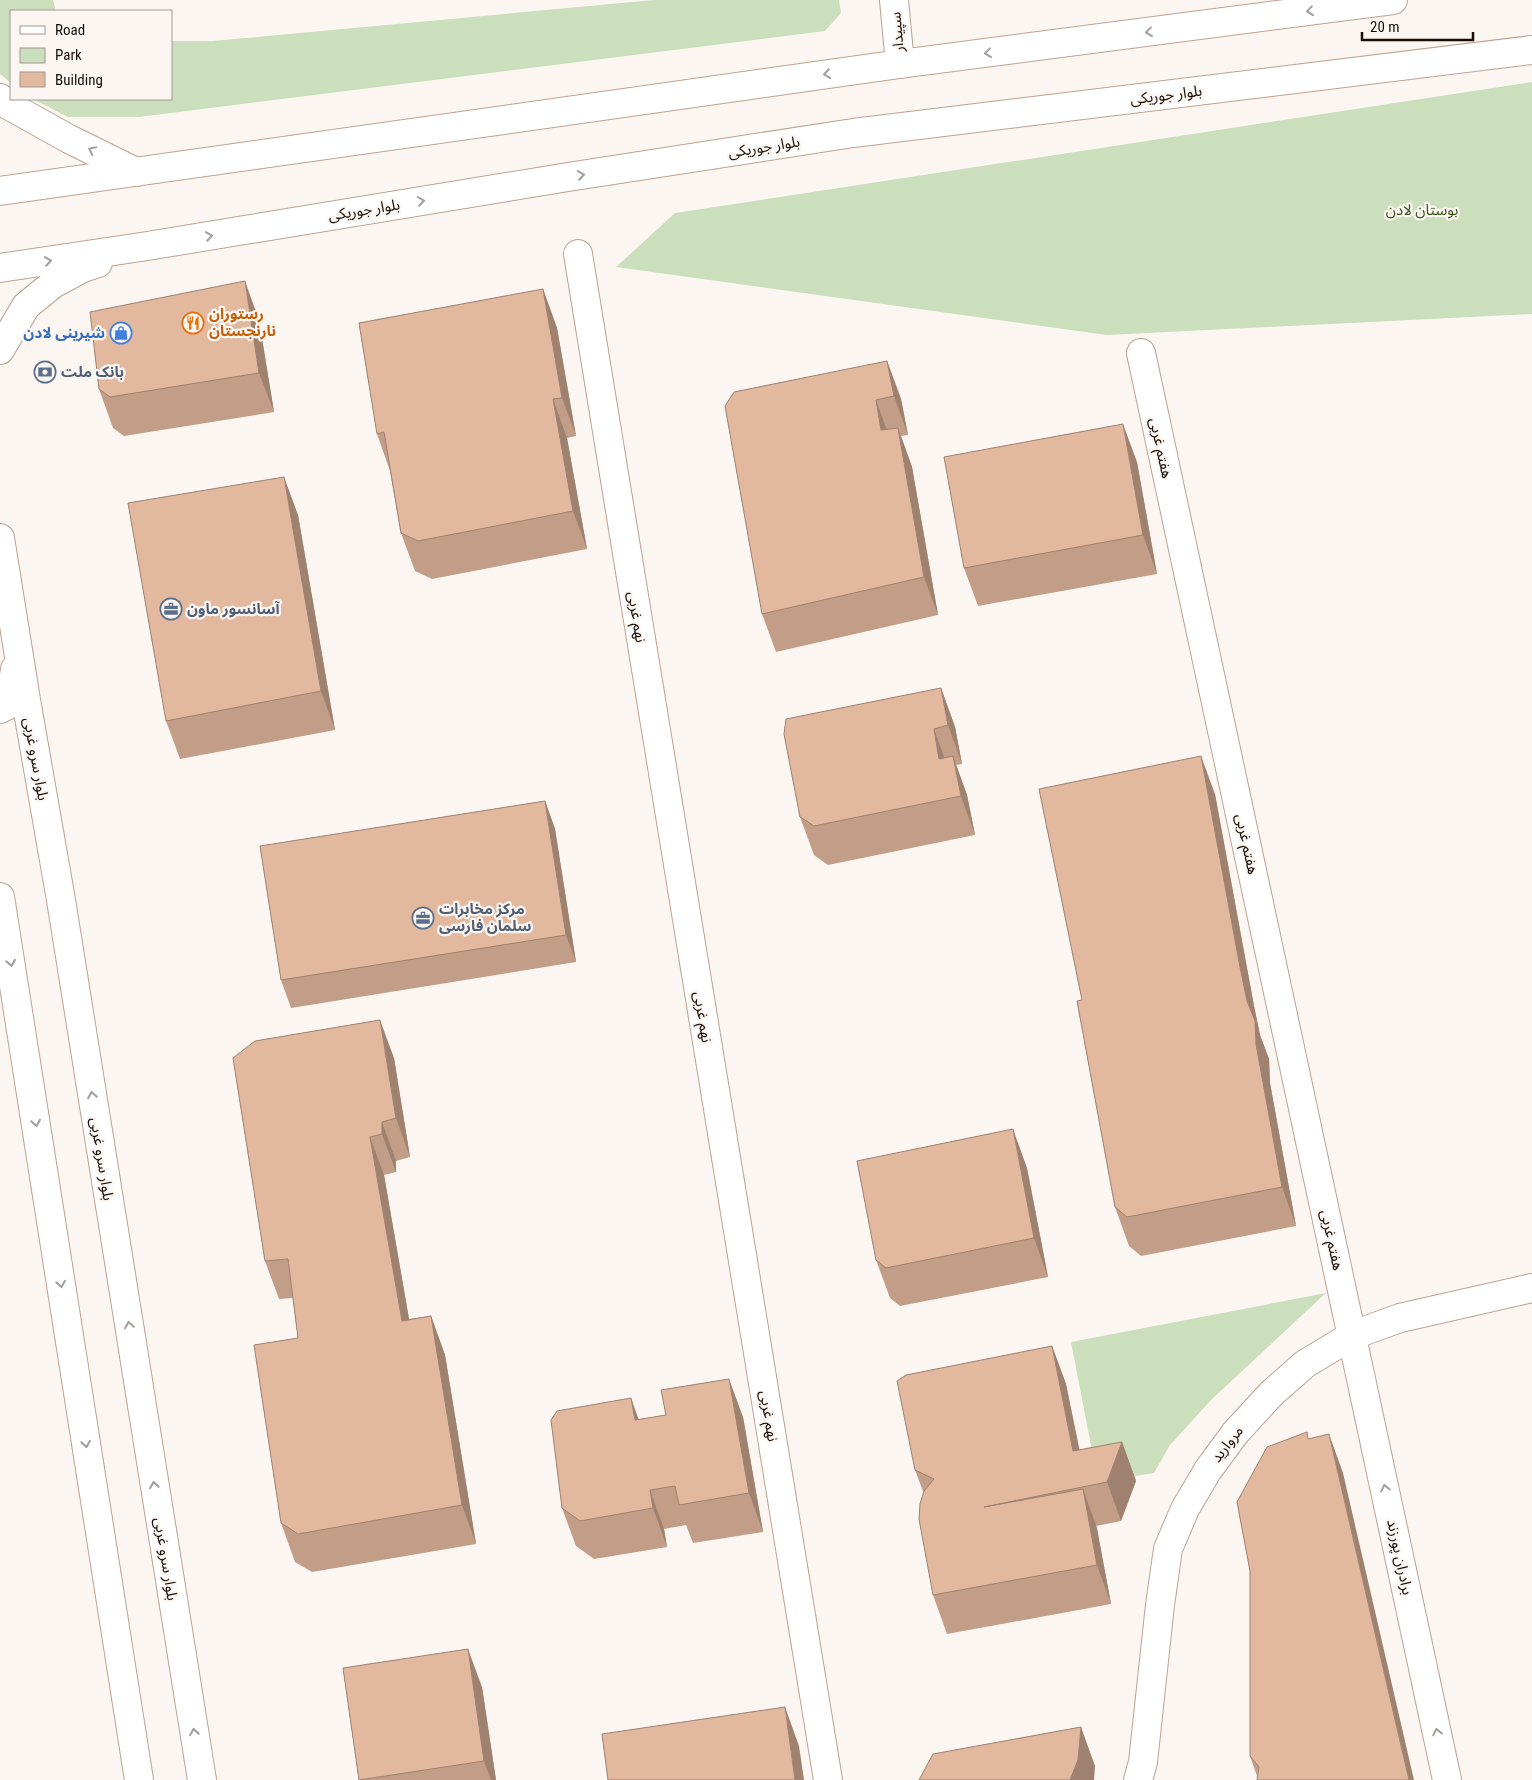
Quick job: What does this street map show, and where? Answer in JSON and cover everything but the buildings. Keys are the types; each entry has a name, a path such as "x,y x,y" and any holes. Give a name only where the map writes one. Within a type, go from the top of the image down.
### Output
{"main road":[{"name":"سپیدار","path":"894,0 900,64"},
{"path":"0,191 900,64 1393,0"},
{"name":"بلوار جوریکی","path":"0,268 141,247 558,178 853,133 1532,50"},
{"path":"0,98 8,105 69,139 136,172"},
{"path":"0,350 26,306 53,284 83,268 141,247"},
{"name":"نهم غربی","path":"578,254 828,1780"},
{"name":"هفتم غربی","path":"1141,353 1353,1335"},
{"name":"بلوار سرو غربی","path":"0,538 202,1780"},
{"path":"0,709 10,704 18,648"},
{"path":"0,898 139,1780"},
{"name":"مروارید","path":"1138,1780 1143,1762 1168,1549 1185,1510 1208,1470 1236,1432 1272,1393 1305,1364 1353,1335 1400,1318 1532,1288"},
{"name":"برادران پورزند","path":"1353,1335 1447,1780"}],"green space":[{"path":"0,0 53,0 56,10 10,10 10,82 0,74"},
{"path":"654,0 839,0 841,13 825,31 139,117 68,117 35,100 172,100 172,41 213,41"},
{"name":"بوستان لادن","path":"1532,82 1532,314 1107,335 616,267 675,213"},
{"path":"1326,1293 1212,1399 1170,1445 1154,1473 1098,1482 1071,1342"}],"place":[{"name":"رستوران نارنجستان","path":"193,323"},
{"name":"شیرینی لادن","path":"121,333"},
{"name":"بانک ملت","path":"45,372"},
{"name":"آسانسور ماون","path":"171,609"},
{"name":"مرکز مخابرات سلمان فارسی","path":"423,918"}]}
